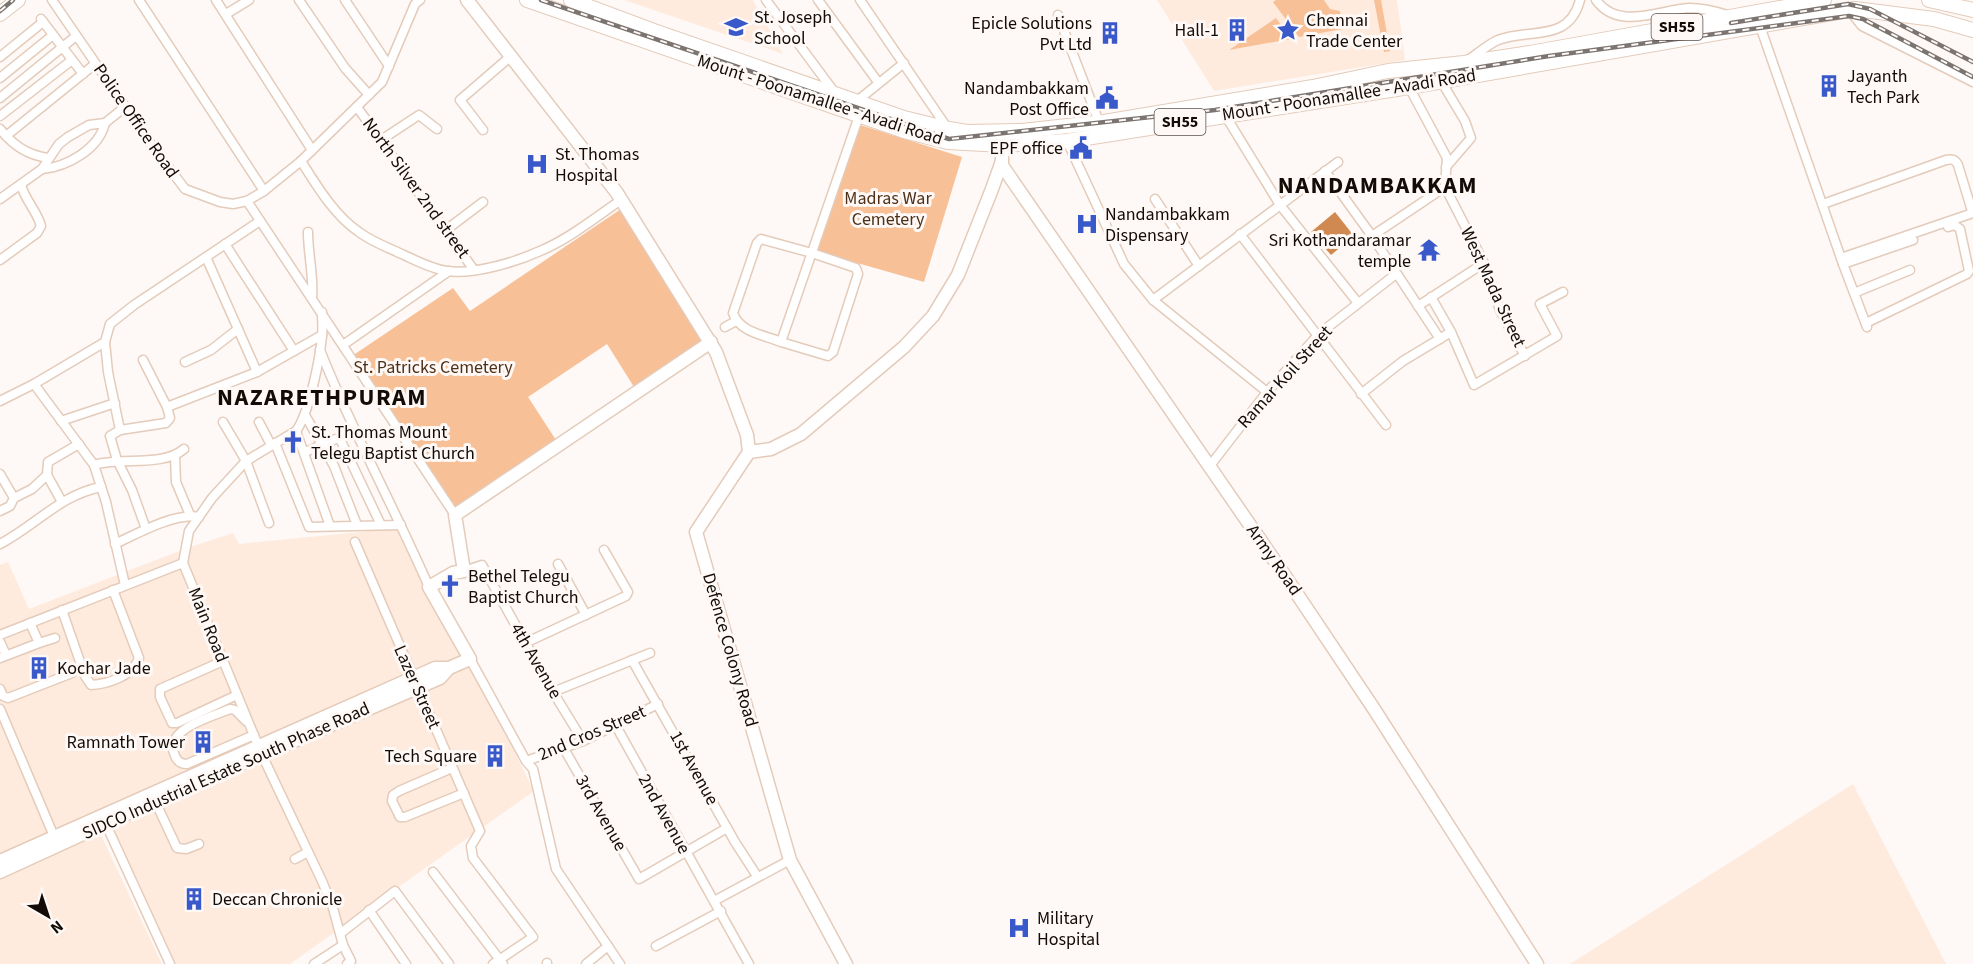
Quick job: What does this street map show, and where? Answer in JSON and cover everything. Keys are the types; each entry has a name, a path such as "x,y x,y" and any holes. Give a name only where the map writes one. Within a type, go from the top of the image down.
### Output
{"main road":[{"path":"0,14 18,0"},
{"path":"467,0 621,200 711,342 729,381 744,423 749,442 748,452 771,449 801,435 819,422 920,332 939,307 958,275 1001,164 1002,138"},
{"name":"Mount - Poonamallee - Avadi Road","path":"527,0 860,107 949,129 1002,138 1067,141 1124,125 1388,71 1464,63 1526,60 1760,26 1857,7 1934,20 1969,29"},
{"name":"Mount - Poonamallee - Avadi Road","path":"571,0 835,93 904,131 948,142 1002,138 1099,122 1124,125 1225,115 1409,87 1526,60 1824,0"},
{"path":"1929,0 1972,10"},
{"name":"Army Road","path":"1001,164 1365,695 1537,964"},
{"path":"470,659 429,586 453,573 464,570 455,515 711,342"},
{"name":"Defence Colony Road","path":"748,452 696,532 790,860 846,964"},
{"name":"SIDCO Industrial Estate South Phase Road","path":"0,872 56,841 258,746 415,683 440,678 449,668 470,659"},
{"name":"SIDCO Industrial Estate South Phase Road","path":"104,819 155,801 258,746"},
{"name":"SIDCO Industrial Estate South Phase Road","path":"0,861 56,841"}],"street":[{"name":"Police Office Road","path":"51,0 184,189 220,202 233,204 247,201"},
{"path":"139,0 264,191"},
{"path":"216,0 312,150"},
{"path":"225,14 249,0"},
{"path":"299,0 345,68 369,95"},
{"path":"345,0 389,66"},
{"path":"766,0 835,93"},
{"path":"818,0 878,82"},
{"path":"860,0 949,129"},
{"path":"1464,63 1499,40 1547,32 1563,26 1575,14 1580,0"},
{"path":"1596,0 1608,12 1625,17 1690,8 1711,10 1734,17"},
{"path":"416,1 382,82 301,161 264,191 247,201 455,515"},
{"path":"1857,7 1862,26 1973,82"},
{"path":"1058,15 1099,122"},
{"path":"0,57 42,20 83,74"},
{"path":"1760,26 1842,261 1866,325 1969,271 1960,229 1955,225 1842,261"},
{"path":"0,78 53,35"},
{"path":"0,98 76,36"},
{"path":"483,130 460,100 511,56"},
{"path":"0,116 72,60"},
{"path":"781,342 860,107 878,82 904,63"},
{"path":"6,136 95,64"},
{"path":"1441,81 1465,122 1471,138 1446,167"},
{"path":"1372,236 1445,187 1447,158 1409,87"},
{"path":"0,200 42,169 59,144 78,130 89,125 105,123 125,107"},
{"name":"North Silver 2nd street","path":"357,107 474,270"},
{"path":"381,140 419,115 437,129"},
{"path":"1225,115 1280,205 1358,303"},
{"path":"42,169 54,168 74,159 97,140 102,134 105,123"},
{"path":"0,129 25,152 48,158"},
{"path":"1067,141 1124,264 1153,300 1266,392"},
{"path":"1822,204 1946,160 1956,161 1958,165 1972,211 1970,214 1842,261"},
{"path":"301,161 324,196 357,232 418,261 449,271 474,270 541,251 621,200"},
{"path":"1153,300 1338,162"},
{"path":"1325,171 1372,236 1440,339"},
{"path":"0,260 37,233 42,226 25,198 21,185"},
{"name":"West Mada Street","path":"1445,187 1484,263 1500,310 1525,356"},
{"path":"1155,199 1199,266"},
{"path":"446,230 483,202"},
{"path":"120,430 108,372 105,342 110,324 134,305 260,221"},
{"path":"308,232 309,264 313,281 312,298"},
{"path":"1240,234 1319,334 1386,425"},
{"path":"761,240 812,253 856,268 858,274 833,352 828,356 741,327 733,313 757,243 761,240"},
{"path":"225,244 294,351"},
{"path":"206,257 257,372"},
{"path":"1418,306 1484,263"},
{"path":"1854,293 1910,270"},
{"path":"343,345 449,271"},
{"name":"Ramar Koil Street","path":"1209,467 1266,392 1319,334 1396,274"},
{"path":"1431,297 1451,332 1474,384 1557,336 1540,304 1563,292"},
{"path":"0,635 183,563 194,516 246,461 296,431 305,415 320,350 322,312"},
{"path":"725,327 736,321"},
{"path":"185,362 211,350 238,329"},
{"path":"1361,394 1403,361 1451,332"},
{"path":"167,407 257,372 322,334"},
{"path":"0,400 34,384 105,342"},
{"path":"320,350 337,394 429,586"},
{"path":"143,360 167,407 170,418 166,423 120,430 110,436 117,460 132,490 146,529"},
{"path":"34,384 94,465 124,585"},
{"path":"61,421 115,403"},
{"path":"305,415 323,445 357,525"},
{"path":"223,422 246,461 269,524"},
{"path":"259,422 273,444 309,526 401,525"},
{"path":"296,431 330,526"},
{"path":"305,452 355,431"},
{"path":"340,439 381,525"},
{"path":"62,502 47,475 48,462 79,444"},
{"path":"94,465 117,460 176,456 184,449"},
{"path":"176,456 177,482 194,516"},
{"path":"0,474 14,498"},
{"path":"0,511 10,506 14,498 32,489 47,475"},
{"path":"0,544 23,531 62,502 89,489 100,487"},
{"path":"115,544 146,529 194,516"},
{"name":"Lazer Street","path":"355,542 480,831 471,846 473,858 533,937 498,963"},
{"path":"525,643 626,596 628,592 604,550"},
{"name":"Main Road","path":"183,563 258,746 333,908 343,945 351,961 347,964"},
{"path":"558,564 586,615"},
{"name":"4th Avenue","path":"464,570 482,565 583,741"},
{"path":"62,610 85,676 91,685 102,684 131,671 137,666 139,658 113,590"},
{"path":"30,623 39,644"},
{"path":"0,642 3,657 54,638"},
{"path":"553,692 650,654"},
{"path":"470,659 526,761 533,769 556,869 620,964"},
{"name":"1st Avenue","path":"632,660 727,828 757,876"},
{"path":"223,661 160,689 160,697 172,723 177,723 237,695"},
{"path":"0,689 3,696 8,698 72,673"},
{"name":"2nd Cros Street","path":"526,761 583,741 658,704"},
{"path":"0,709 56,841"},
{"path":"248,722 235,710 230,710 181,731 173,740 172,747 176,759 181,764 187,764 258,746"},
{"name":"2nd Avenue","path":"616,726 685,852 721,910 749,964"},
{"name":"3rd Avenue","path":"563,747 639,879 685,852"},
{"path":"452,768 399,791 393,795 392,801 400,817 405,818 464,793"},
{"path":"155,801 177,848 186,849 199,844"},
{"path":"104,819 170,964"},
{"path":"685,852 727,828"},
{"path":"295,859 308,852"},
{"path":"714,901 790,860"},
{"path":"433,872 498,963"},
{"path":"341,933 395,891 449,964"},
{"path":"369,910 406,964"},
{"path":"656,946 721,910"},
{"path":"314,964 343,945"},
{"path":"586,964 609,946"}],"shaded area":[{"name":"St. Joseph School","path":"624,0 753,0 783,54"},
{"name":"Chennai Trade Center","path":"1157,0 1397,0 1405,60 1214,91"},
{"path":"1335,212 1354,236 1331,255 1311,232"},
{"path":"401,528 534,791 290,964 166,964 99,823 0,866 0,565 8,562 29,609 187,548 233,533 239,544"},
{"path":"1853,784 1946,964 1570,964"},
{"path":"97,827 162,964 0,964 0,870"}],"green space":[{"path":"1276,0 1324,0 1330,9 1340,11 1342,29 1299,37 1273,2"},
{"path":"1374,0 1381,0 1390,51 1384,52"},
{"path":"1276,18 1291,39 1229,50"},
{"name":"Madras War Cemetery","path":"857,124 962,157 924,282 815,251"},
{"name":"St. Patricks Cemetery","path":"621,209 703,340 634,387 607,344 528,397 556,440 455,509 352,356 453,288 470,311"}],"railway":[{"path":"0,11 13,0"},
{"path":"541,0 949,139 1215,110 1549,56 1849,16 1863,19 1973,77"},
{"path":"1731,23 1848,4 1870,9 1973,62"}],"place":[{"name":"St. Joseph School","path":"736,27"},
{"name":"Hall-1","path":"1237,30"},
{"name":"Chennai Trade Center","path":"1288,30"},
{"name":"Epicle Solutions Pvt Ltd","path":"1110,33"},
{"name":"Jayanth Tech Park","path":"1829,86"},
{"name":"Nandambakkam Post Office","path":"1107,98"},
{"name":"EPF office","path":"1081,148"},
{"name":"St. Thomas Hospital","path":"537,164"},
{"name":"Nandambakkam Dispensary","path":"1087,224"},
{"name":"Sri Kothandaramar temple","path":"1429,250"},
{"name":"St. Thomas Mount Telegu Baptist Church","path":"293,442"},
{"name":"Bethel Telegu Baptist Church","path":"450,586"},
{"name":"Kochar Jade","path":"39,668"},
{"name":"Ramnath Tower","path":"203,742"},
{"name":"Tech Square","path":"495,756"},
{"name":"Deccan Chronicle","path":"194,899"},
{"name":"Military Hospital","path":"1019,928"}],"district":[{"name":"NANDAMBAKKAM","path":"1378,185"},
{"name":"NAZARETHPURAM","path":"322,397"}]}
